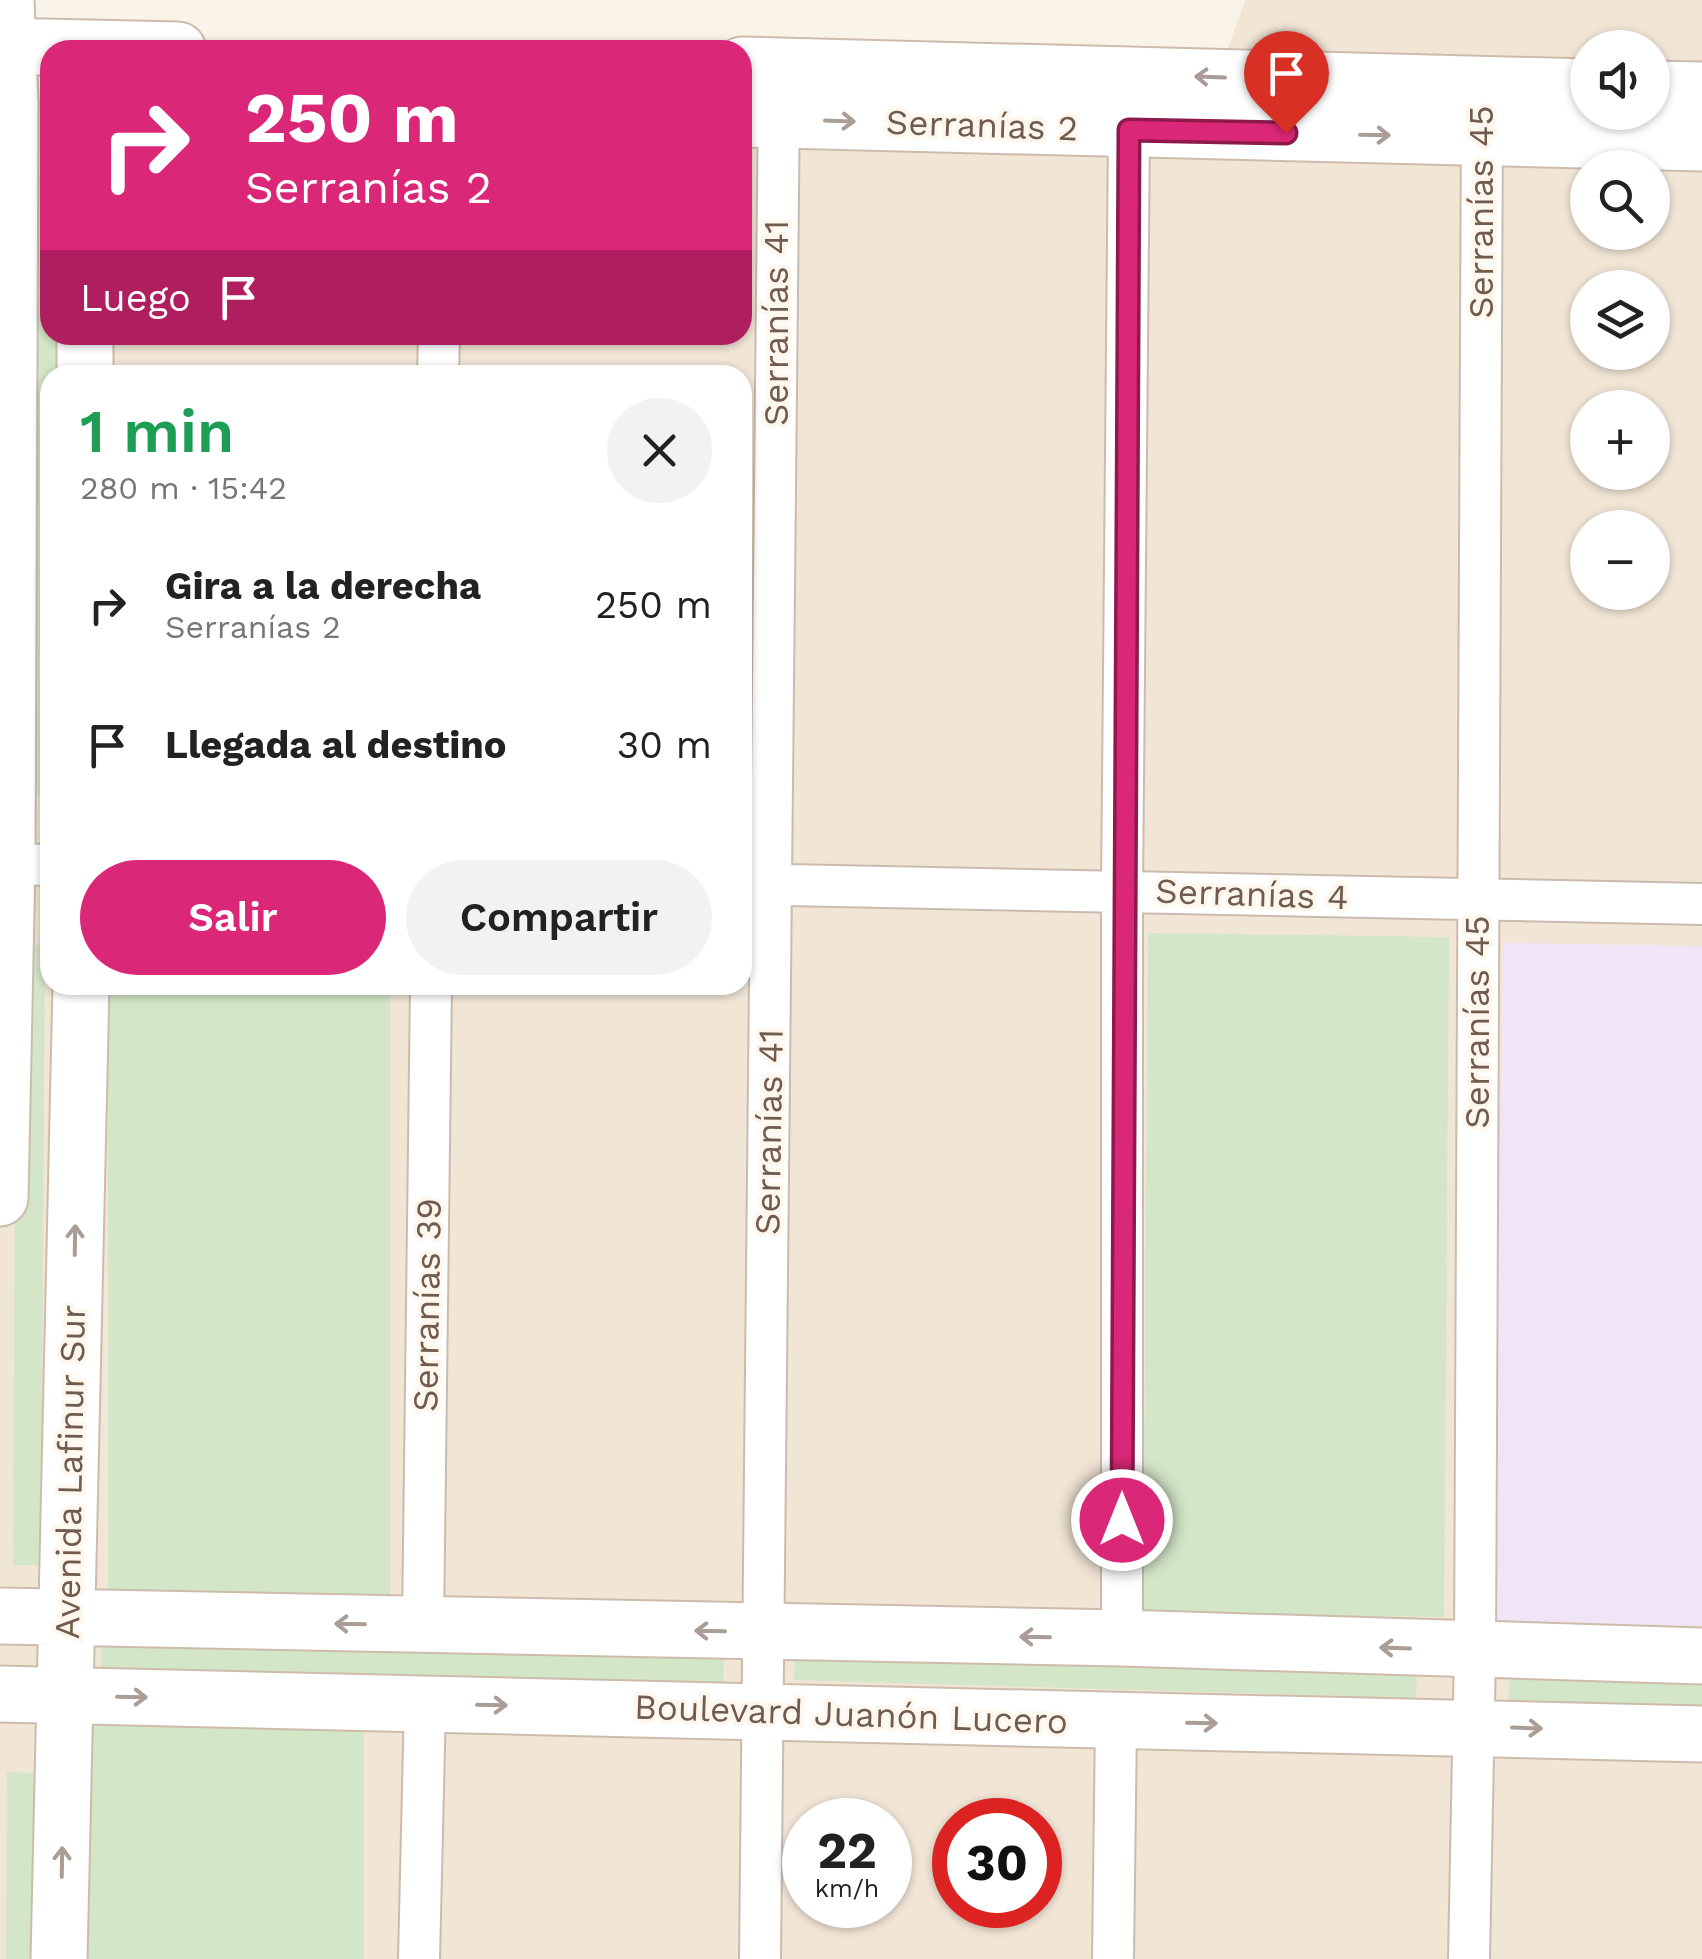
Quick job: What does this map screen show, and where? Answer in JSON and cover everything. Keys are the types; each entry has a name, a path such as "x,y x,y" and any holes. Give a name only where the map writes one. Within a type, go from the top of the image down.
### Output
{"street":[{"path":"0,1198 19,864 20,103 4,31 44,40"},
{"name":"Serranías 2","path":"761,92 1482,84 1570,86"},
{"name":"Serranías 45","path":"1469,1959 1475,1650 1482,84"},
{"path":"1670,89 1702,90"},
{"name":"Serranías 2","path":"761,92 1129,130 1702,143"},
{"name":"Serranías 41","path":"760,1959 765,1710 757,884 761,92"},
{"path":"1122,1638 1122,890 1129,130"},
{"name":"Serranías 4","path":"757,884 1702,904"},
{"name":"Avenida Lafinur Sur","path":"60,1959 80,995"},
{"name":"Serranías 39","path":"423,1626 431,995"},
{"path":"0,1616 1122,1638 1702,1656"},
{"name":"Boulevard Juanón Lucero","path":"0,1694 1702,1734"},
{"path":"418,1959 425,1703"},
{"path":"1113,1959 1116,1722"}],"shaded area":[{"path":"1245,0 1702,0 1702,99 1670,98 1670,30 1570,30 1570,93 1218,77"},
{"path":"0,100 40,101 40,345 752,345 752,120 1702,148 1702,1959 0,1959"},
{"path":"1503,943 1702,946 1702,1626 1493,1622"}],"green space":[{"path":"34,175 40,175 40,345 61,345 61,365 40,365 40,795 31,795"},
{"path":"1148,933 1449,937 1444,1617 1143,1614"},
{"path":"16,944 40,945 40,995 45,995 41,1565 13,1565"},
{"path":"108,995 390,995 390,1603 108,1601"},
{"path":"102,1640 724,1658 723,1685 101,1667"},
{"path":"795,1653 1417,1671 1416,1698 794,1680"},
{"path":"1510,1675 1702,1681 1702,1708 1508,1703"},
{"path":"82,1724 364,1725 364,1959 82,1959"},
{"path":"7,1772 35,1773 34,1959 6,1959"}],"route":[{"path":"1122,1520 1122,890 1129,130 1286,133"}]}
